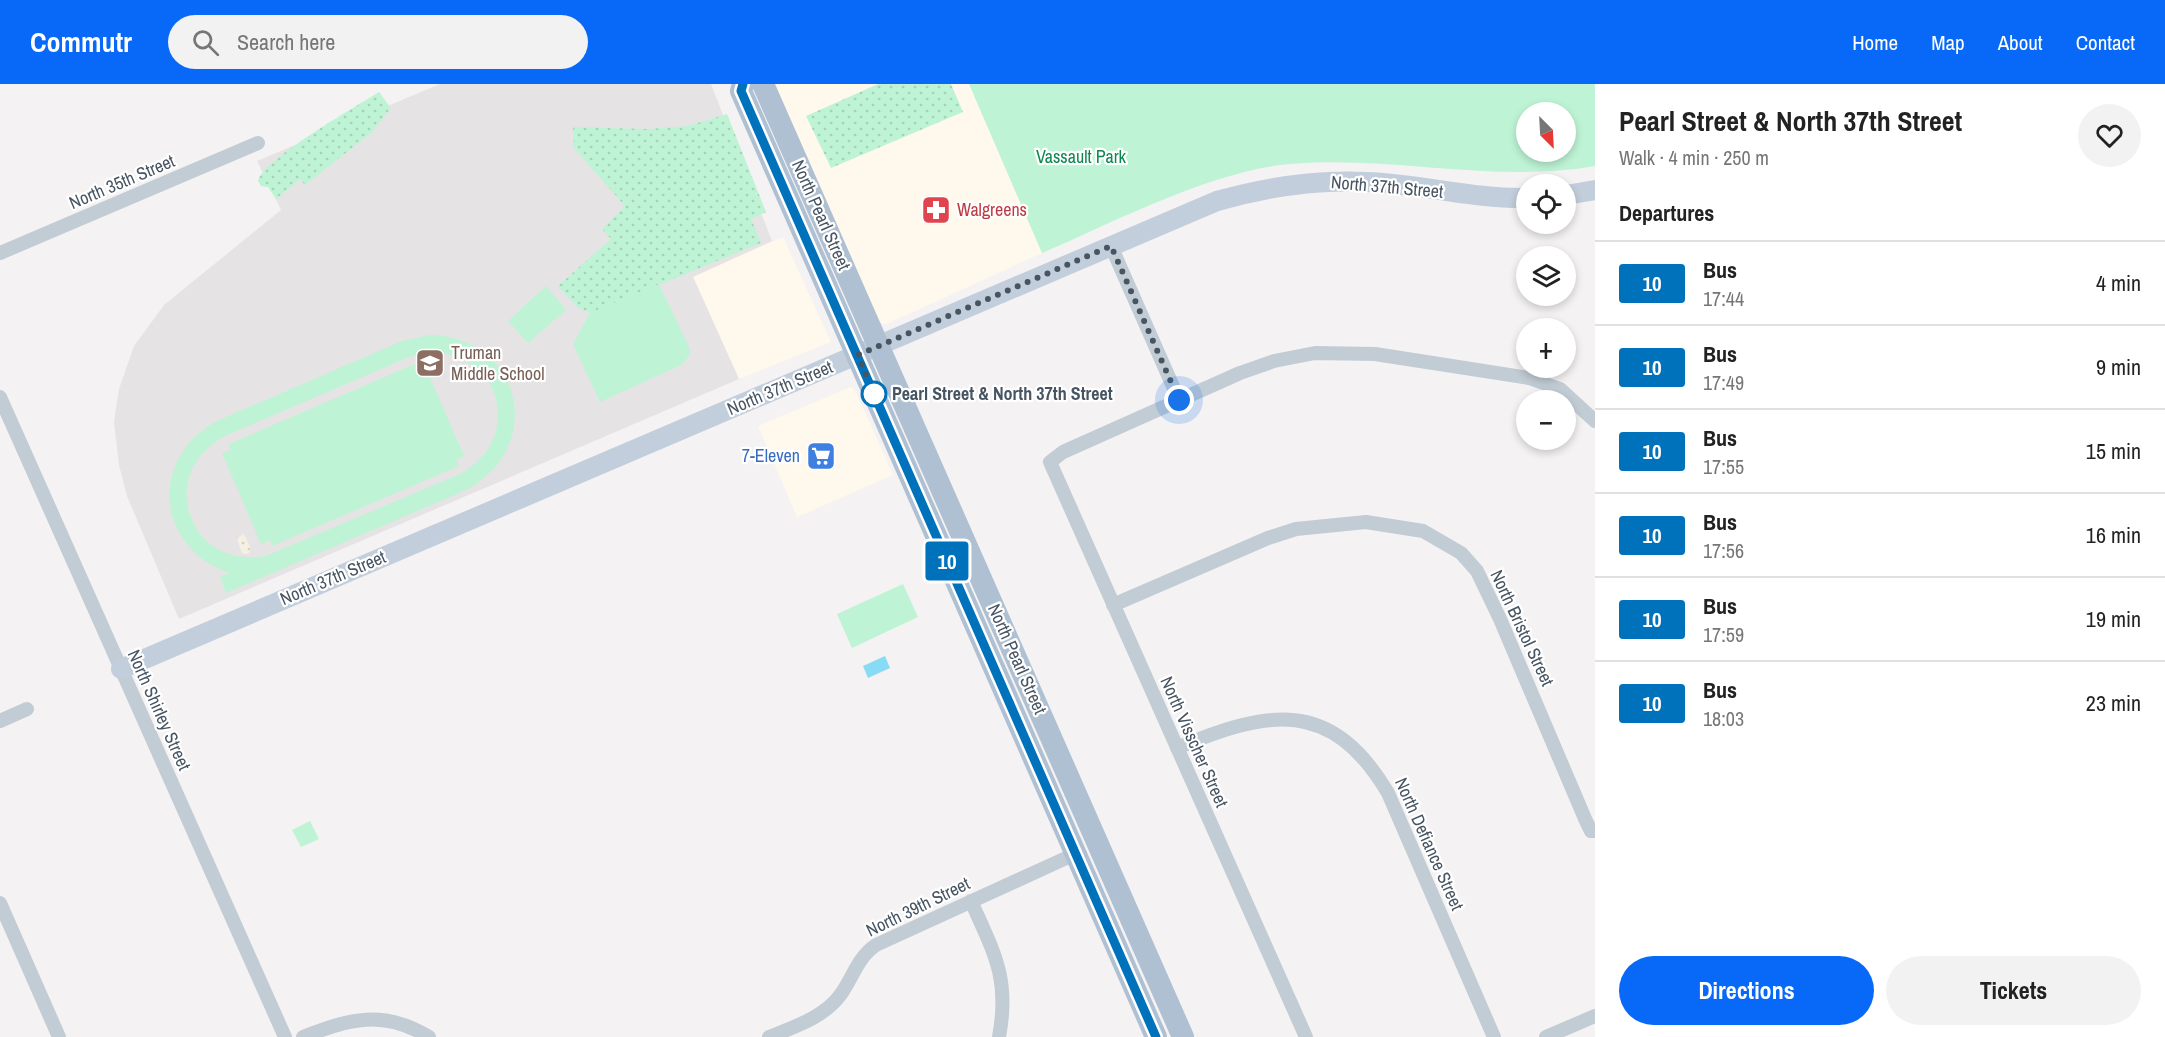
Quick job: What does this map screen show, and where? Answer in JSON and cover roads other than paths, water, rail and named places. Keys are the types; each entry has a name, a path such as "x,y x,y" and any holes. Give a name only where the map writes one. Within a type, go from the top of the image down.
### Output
{"main road":[{"name":"North Pearl Street","path":"743,84 741,91 869,351 1183,1037"},
{"name":"North Pearl Street","path":"763,84 869,351 1075,854 1156,1037"}],"street":[{"name":"North 35th Street","path":"0,253 258,143"},
{"name":"North 37th Street","path":"121,669 1217,201 1264,188 1308,183 1369,182 1496,198 1516,198"},
{"path":"1576,193 1595,190"},
{"path":"1111,246 1179,400 1260,365 1315,353 1341,351 1375,354 1529,378 1560,389 1595,421"},
{"name":"North Shirley Street","path":"0,397 285,1037"},
{"name":"North Visscher Street","path":"1179,400 1063,452 1050,462 1306,1037"},
{"name":"North Bristol Street","path":"1113,605 1268,538 1296,529 1366,522 1423,531 1461,553 1477,571 1593,831"},
{"path":"0,721 27,709"},
{"name":"North Defiance Street","path":"1177,748 1248,722 1283,719 1312,724 1354,746 1376,771 1388,793 1494,1037"},
{"name":"North 39th Street","path":"769,1037 798,1025 828,1008 842,993 863,956 876,945 1075,854"},
{"path":"971,901 993,950 1003,980 1004,1005 999,1037"},
{"path":"0,903 59,1037"},
{"path":"1546,1037 1595,1016"},
{"path":"303,1037 344,1022 361,1019 402,1022 429,1037"}],"water":[{"path":"885,656 890,668 868,678 863,666"}],"place":[{"name":"Walgreens","path":"936,210"},
{"name":"Truman Middle School","path":"430,363"},
{"name":"Pearl Street & North 37th Street","path":"874,394"},
{"name":"7-Eleven","path":"821,456"}],"park label":[{"name":"Vassault Park","path":"1081,157"}]}
